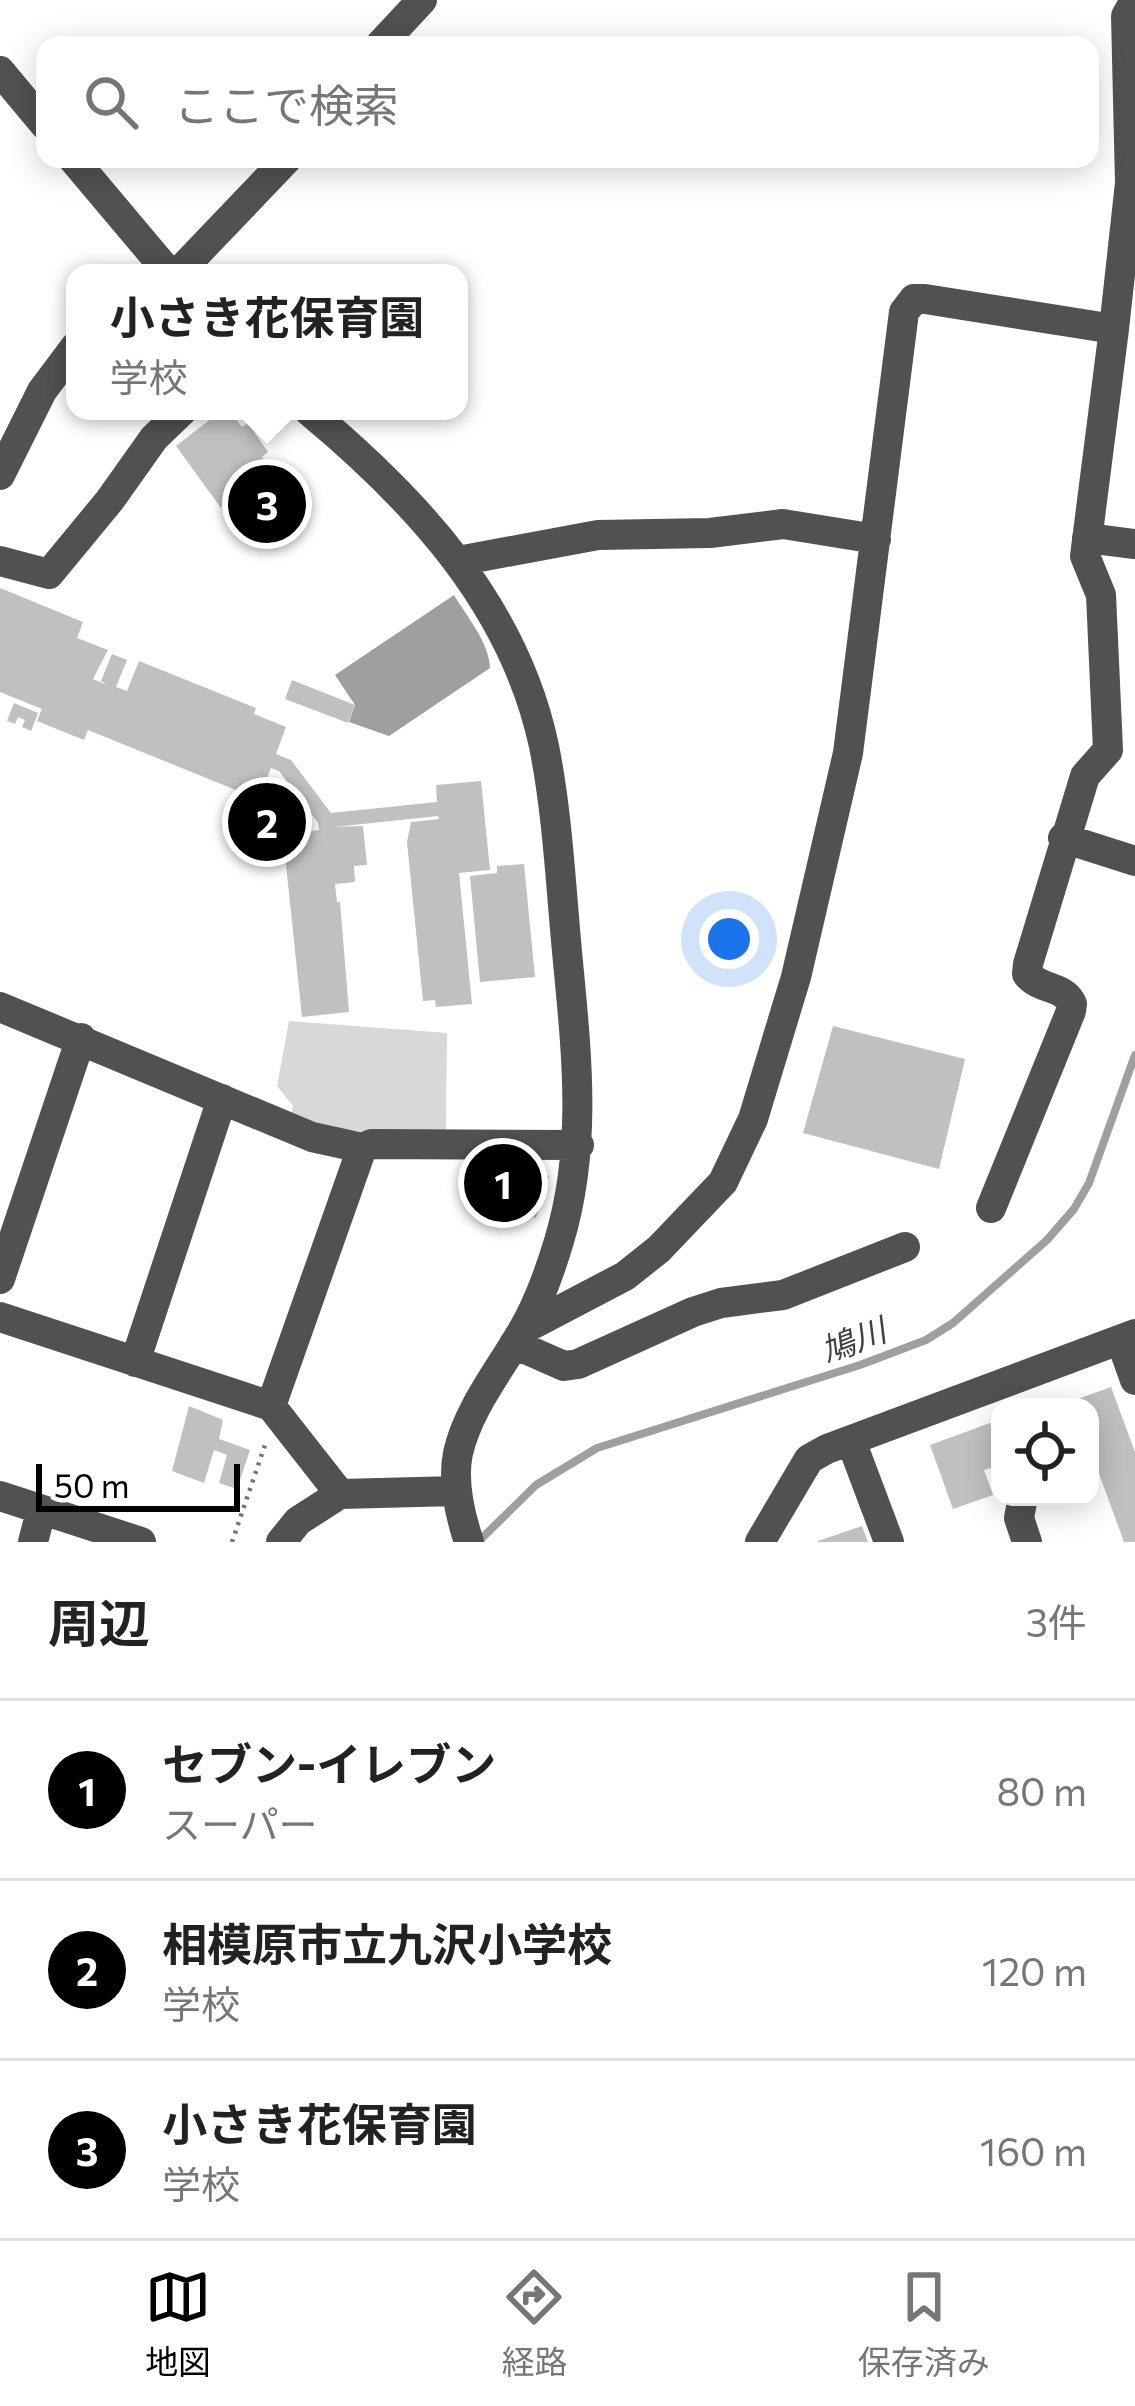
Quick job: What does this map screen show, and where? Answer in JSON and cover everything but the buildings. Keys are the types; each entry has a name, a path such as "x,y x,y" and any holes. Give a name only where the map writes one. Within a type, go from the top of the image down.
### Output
{"street":[{"path":"388,36 422,0"},
{"path":"991,1208 1072,1004 1064,993 1027,974 1064,838 1084,776 1122,732 1119,633 1086,567 1087,538 1123,365 1114,329 1130,241 1126,16 1135,1"},
{"path":"0,71 36,114"},
{"path":"80,168 159,264"},
{"path":"173,264 277,168"},
{"path":"519,1336 625,1276 659,1249 713,1194 753,1119 796,977 848,753 907,305 925,299 1114,329"},
{"path":"0,475 42,391 66,359"},
{"path":"0,561 49,574 173,420"},
{"path":"320,420 383,473 458,561 512,655 543,744 577,1061 578,1145 559,1243 519,1336 466,1429 457,1457 457,1490 466,1533"},
{"path":"458,561 598,535 710,533 784,524 876,539"},
{"path":"1087,538 1135,544"},
{"path":"1064,838 1135,861"},
{"path":"0,1007 312,1137 362,1148 452,1142 578,1145"},
{"path":"0,1279 81,1038"},
{"path":"135,1362 222,1099"},
{"path":"275,1411 362,1148"},
{"path":"519,1336 564,1366 578,1364 693,1312 721,1303 783,1295 890,1261"},
{"path":"0,1317 275,1411 340,1494"},
{"path":"1000,1398 1128,1338 1135,1380"},
{"path":"760,1542 809,1459 851,1441 991,1401"},
{"path":"851,1441 890,1542"},
{"path":"281,1542 298,1521 340,1494 457,1490"},
{"path":"0,1496 141,1542"},
{"path":"1021,1506 1018,1518 1027,1542"},
{"path":"33,1542 41,1511"}],"path":[{"path":"232,1542 275,1411"}],"shaded area":[{"path":"454,595 482,639 490,668 389,736 349,722 355,705 335,675"},
{"path":"289,1021 447,1033 446,1133 368,1132 291,1116 293,1106 277,1086"}],"waterway":[{"name":"鳩川","path":"479,1541 536,1485 597,1448 860,1365 926,1340 953,1323 1047,1240 1074,1209 1089,1183 1135,1055"}],"place":[{"name":"小さき花保育園","path":"267,504"},
{"name":"相模原市立九沢小学校","path":"267,822"},
{"name":"セブン-イレブン","path":"503,1183"}]}
